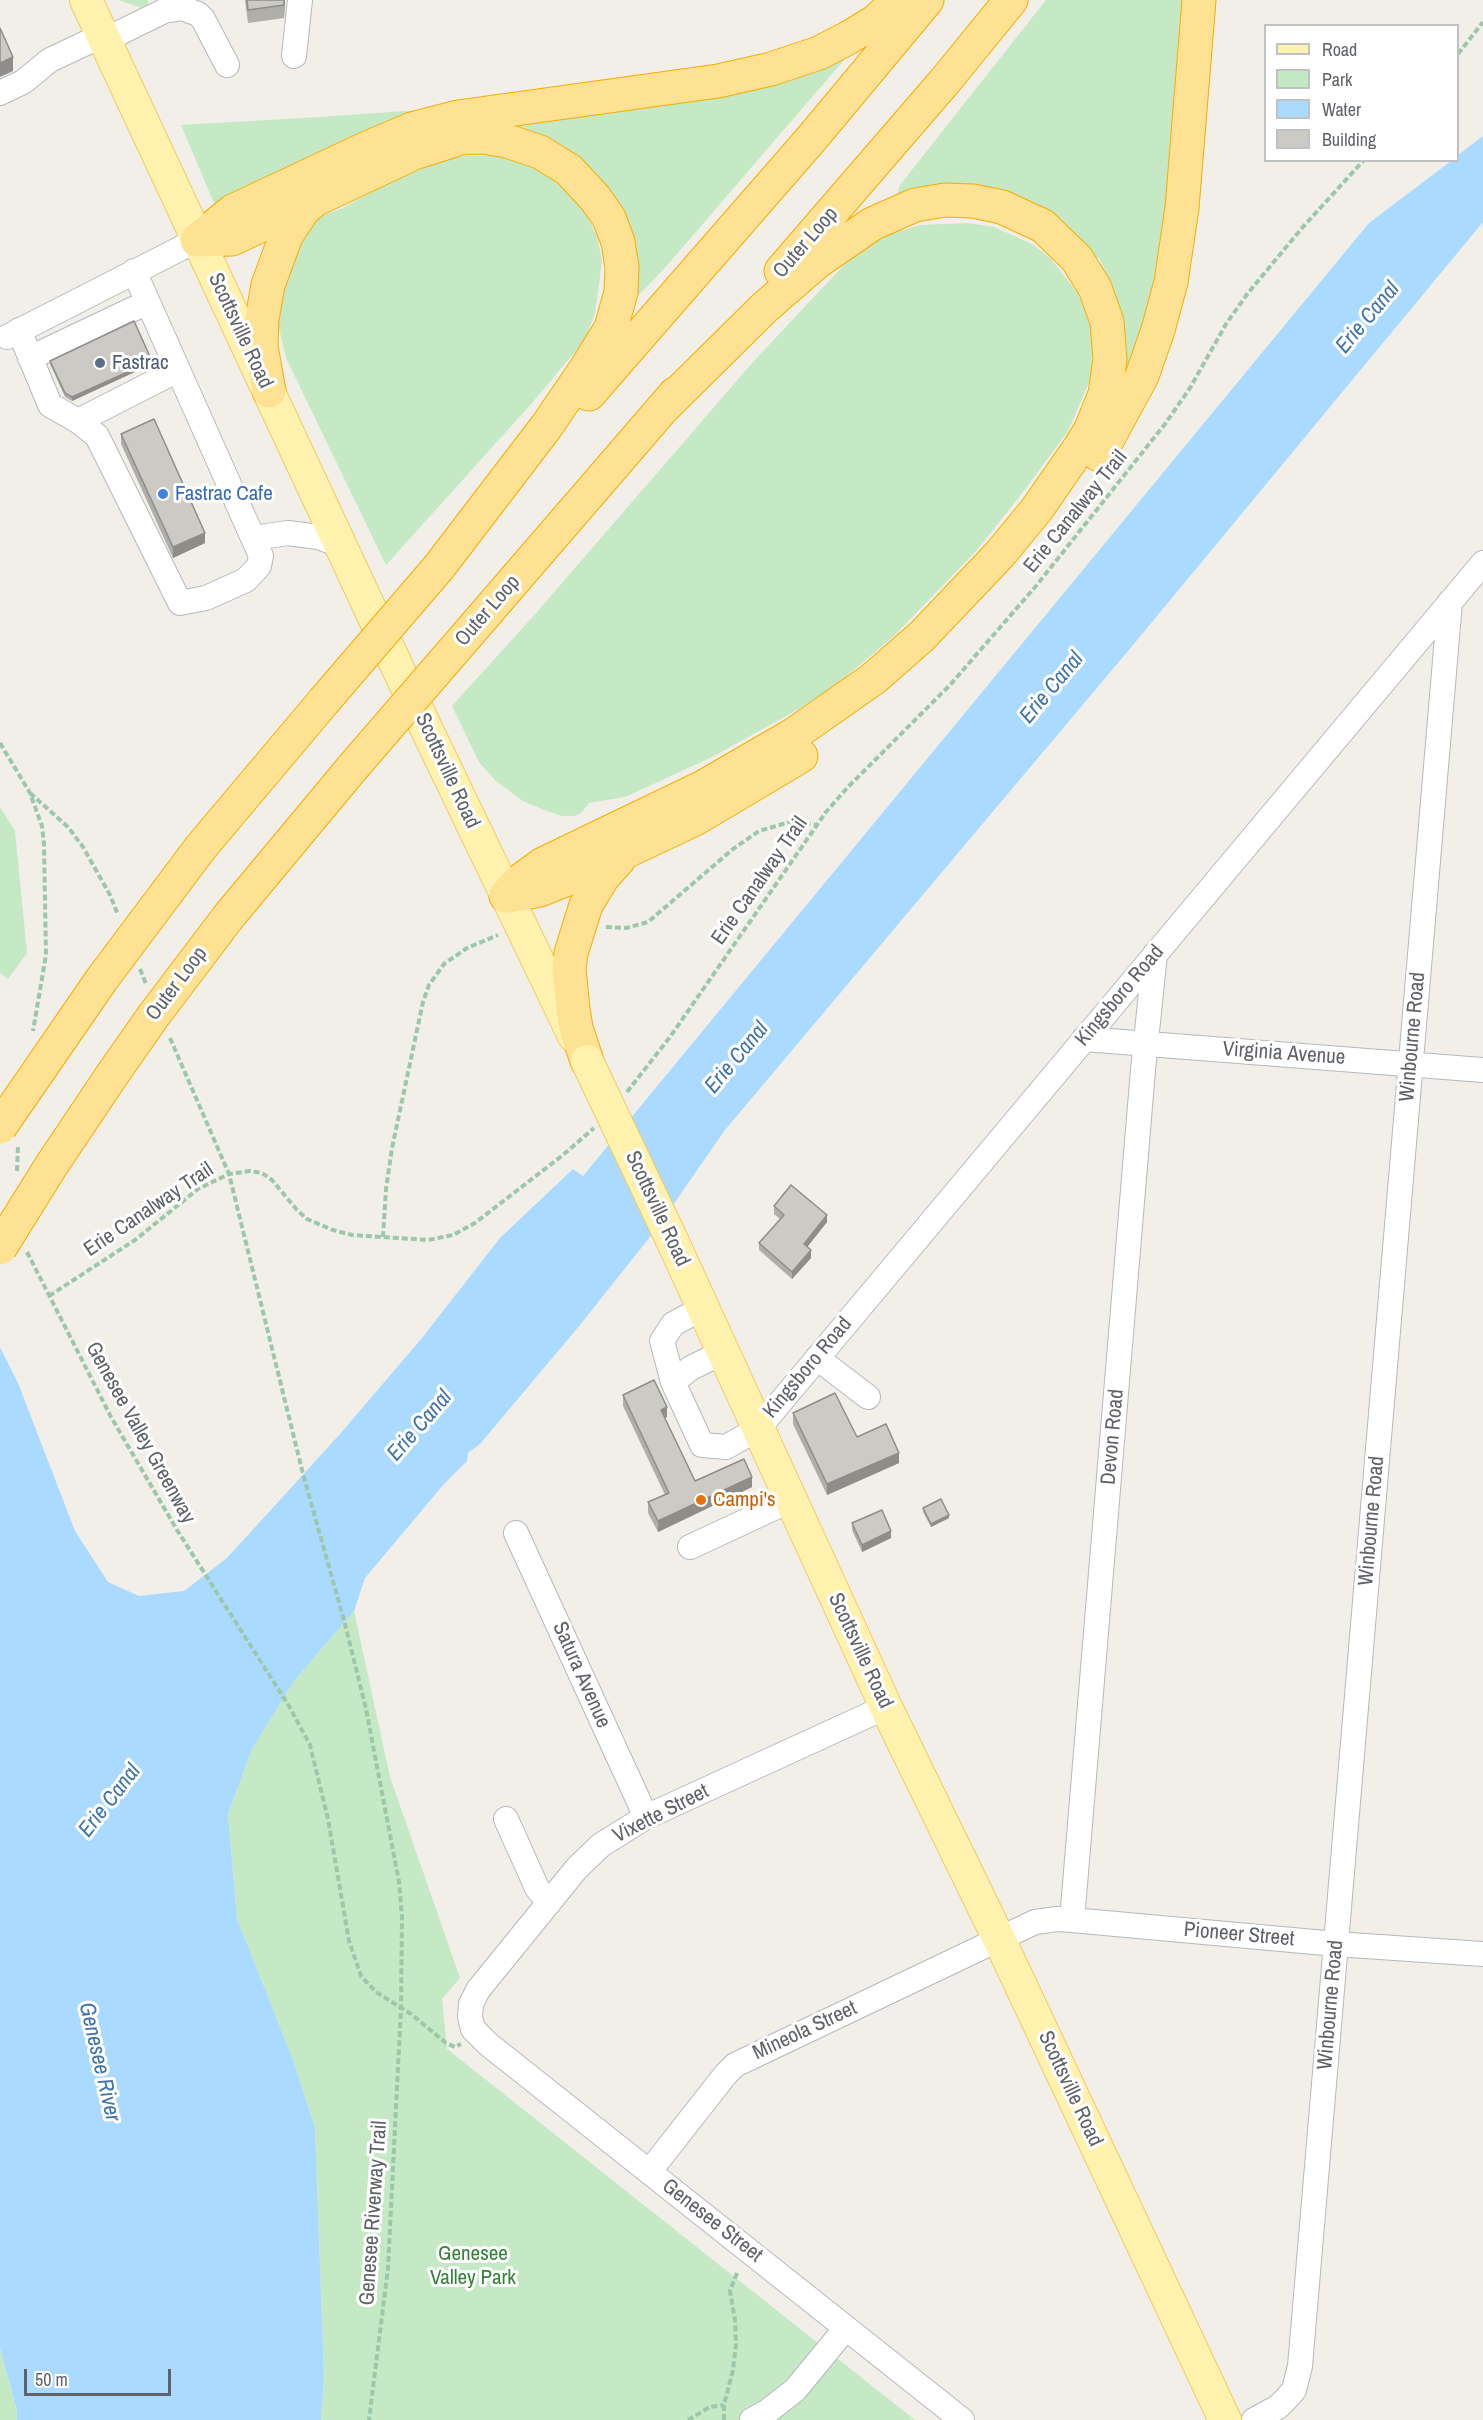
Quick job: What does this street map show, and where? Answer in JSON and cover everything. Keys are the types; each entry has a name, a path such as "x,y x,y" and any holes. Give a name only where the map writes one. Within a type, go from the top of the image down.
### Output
{"highway":[{"path":"197,240 233,212 412,129 458,117 718,81 771,69 819,52 848,38 882,16 899,0"},
{"path":"9,1132 95,988 201,847 439,567 824,124 927,0"},
{"name":"Outer Loop","path":"13,1248 51,1166 117,1067 229,916 353,767 923,107 1011,0"},
{"path":"506,896 524,894 555,885 635,847 715,808 822,742 889,691 954,632 996,589 1040,538 1082,480 1121,417 1142,376 1167,298 1182,208 1199,0"},
{"path":"197,240 232,239 320,196 438,144 473,137 518,143 540,152 560,163 579,179 603,208 618,242 622,267 621,292 615,317 605,339 540,434 439,567"},
{"path":"269,391 261,347 262,320 268,285 286,236 303,210 320,196"},
{"path":"506,896 517,883 543,864 686,795 793,735 865,685 922,636 962,596 1037,509 1091,429 1105,394 1110,359 1107,322 1095,288 1077,259 1043,226 1002,207 973,201 945,200 915,205 872,224 817,262 764,308 662,410"},
{"path":"587,1060 576,1028 570,989 569,969 575,936 594,890 613,865 635,847"}],"main road":[{"name":"Scottsville Road","path":"86,0 506,896 671,1238 886,1707 999,1939 1225,2420"}],"street":[{"path":"294,56 300,0"},
{"path":"0,93 22,82 50,60 104,38 172,5 198,14 203,19 227,65"},
{"path":"135,272 261,556 259,566 246,580 206,598 180,603 150,544 150,522 114,441 97,436 78,421 50,405 30,358 13,334 197,240"},
{"path":"30,358 68,347 115,325 148,302"},
{"path":"78,421 95,401 140,380 178,370"},
{"path":"253,538 285,533 319,537 341,546"},
{"name":"Kingsboro Road","path":"758,1429 1483,562"},
{"name":"Winbourne Road","path":"1254,2420 1278,2407 1294,2390 1298,2379 1450,602"},
{"name":"Devon Road","path":"1072,1920 1145,1044 1155,954"},
{"name":"Virginia Avenue","path":"1084,1039 1483,1070"},
{"path":"703,1308 674,1324 662,1341 673,1382 702,1446 726,1447 758,1429"},
{"path":"673,1382 691,1368 723,1352"},
{"path":"818,1358 868,1397"},
{"path":"690,1547 791,1500"},
{"name":"Satura Avenue","path":"516,1533 646,1817"},
{"name":"Vixette Street","path":"473,2025 471,2004 478,1990 592,1853 611,1838 646,1817 886,1707"},
{"path":"506,1819 537,1888 549,1903"},
{"name":"Pioneer Street","path":"999,1939 1035,1922 1057,1919 1336,1944 1483,1954"},
{"name":"Mineola Street","path":"649,2172 735,2065 999,1939"},
{"name":"Genesee Street","path":"473,2025 649,2172 962,2420"},
{"path":"752,2420 795,2390 846,2328"}],"path":[{"path":"1459,53 1483,22"},
{"name":"Erie Canalway Trail","path":"625,1094 670,1037 826,812 950,685 1042,579 1165,423 1190,388 1226,324 1248,293 1302,228 1362,162"},
{"path":"0,743 30,793 42,826 44,844 46,937 44,975 32,1037"},
{"path":"30,793 68,827 83,847 110,895 118,916"},
{"path":"139,968 149,989"},
{"name":"Genesee Riverway Trail","path":"167,1032 229,1174 303,1474 345,1623 366,1709 399,1882 402,1917 401,2008 388,2268 369,2420"},
{"name":"Erie Canalway Trail","path":"49,1296 135,1240 198,1189 229,1174 250,1171 262,1173 272,1180 307,1219 333,1230 352,1235 428,1240 453,1235 475,1223 563,1155 600,1122"},
{"path":"9,1132 18,1181"},
{"name":"Genesee Valley Greenway","path":"13,1248 49,1296 111,1417 200,1568 289,1706 310,1745 328,1819 349,1941 361,1976 376,1992 455,2048 473,2025"},
{"path":"724,2420 724,2405 735,2357 736,2331 730,2291 737,2273"},
{"path":"688,2420 710,2407 724,2405"}],"green space":[{"path":"118,0 148,0 148,5 142,8"},
{"path":"1046,0 1189,0 1164,263 1118,396 1121,317 1114,289 1099,258 1088,257 1071,238 901,200 898,192 900,185"},
{"path":"856,46 663,270 632,302 624,224 470,125"},
{"path":"418,110 214,203 181,125 320,117"},
{"path":"488,155 517,159 550,178 570,194 586,214 597,236 602,261 595,313 585,340 532,403 386,565 286,358 278,324 292,243 321,216 343,208 388,182 454,157"},
{"path":"968,223 994,227 1032,244 1050,258 1077,292 1088,316 1093,339 1092,376 1068,431 976,551 894,636 824,695 712,757 625,797 589,803 581,813 574,816 562,816 523,801 496,781 479,762 452,706 537,612 753,362 845,264 882,238 900,231 920,225"},
{"path":"0,807 15,831 27,953 8,979 0,973"},
{"name":"Genesee Valley Park","path":"354,1611 390,1777 460,1978 442,1999 447,2049 915,2420 321,2420 324,2376 315,2128 293,2060 237,1919 228,1814 252,1749 294,1681"},
{"path":"0,2348 17,2412 17,2420 0,2420"}],"water":[{"path":"1483,136 1483,222 1133,645 725,1130 657,1228 580,1325 480,1444 468,1453 467,1461 444,1484 365,1578 354,1611 294,1681 252,1749 228,1814 237,1919 293,2060 315,2128 324,2376 321,2420 17,2420 17,2411 0,2348 0,1347 18,1383 75,1531 108,1582 139,1596 184,1591 227,1558 340,1434 422,1338 500,1238 573,1169 583,1176 1369,223 1450,162 1459,162 1459,154"}],"building":[{"path":"247,0 284,0 284,5 248,10"},
{"path":"0,28 13,57 0,63"},
{"path":"134,321 152,361 72,397 65,393 50,361"},
{"name":"Fastrac Cafe","path":"154,419 205,533 173,547 121,434"},
{"path":"791,1185 827,1215 804,1244 811,1250 792,1272 759,1243 784,1215 774,1206"},
{"path":"654,1380 667,1407 661,1410 695,1481 744,1459 752,1477 658,1521 648,1502 669,1493 623,1395"},
{"path":"835,1393 857,1437 886,1424 899,1453 827,1484 793,1413"},
{"path":"941,1499 949,1515 931,1524 923,1508"},
{"path":"882,1510 891,1531 862,1545 852,1523"}],"place":[{"name":"Fastrac","path":"100,363"},
{"name":"Fastrac Cafe","path":"163,494"},
{"name":"Campi's","path":"701,1500"}],"water label":[{"name":"Erie Canal","path":"1368,318"},
{"name":"Erie Canal","path":"1052,688"},
{"name":"Erie Canal","path":"737,1058"},
{"name":"Erie Canal","path":"420,1426"},
{"name":"Erie Canal","path":"110,1801"},
{"name":"Genesee River","path":"99,2062"}]}
